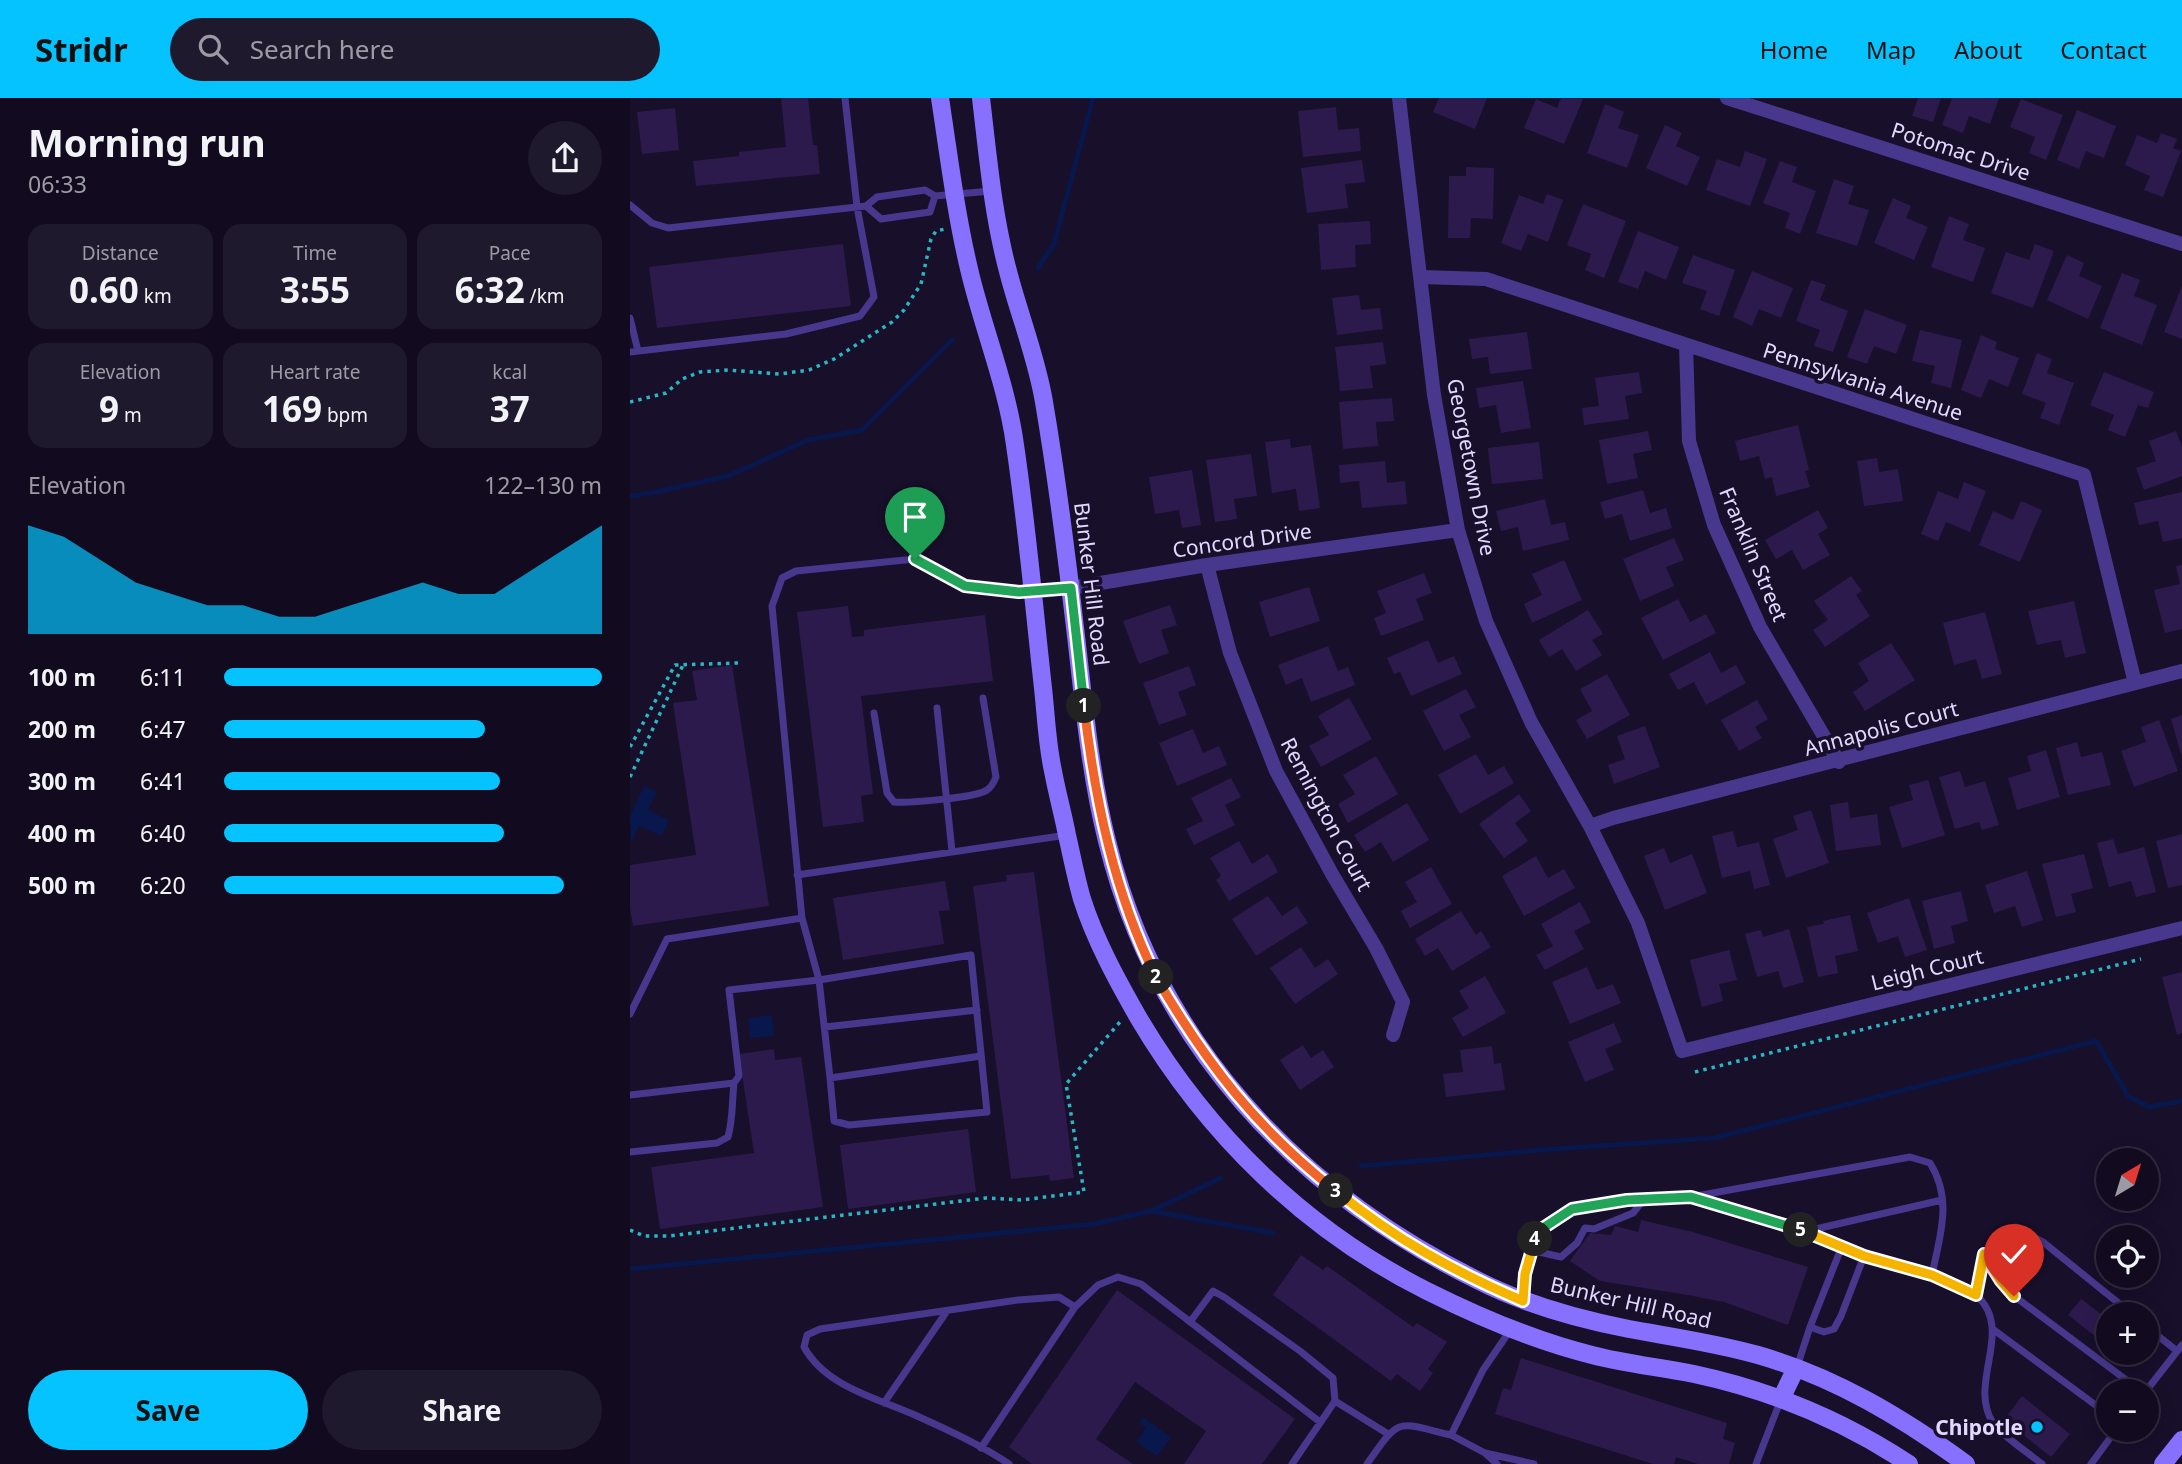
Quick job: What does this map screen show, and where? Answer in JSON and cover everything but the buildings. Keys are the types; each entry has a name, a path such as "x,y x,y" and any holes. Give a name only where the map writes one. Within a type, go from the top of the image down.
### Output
{"main road":[{"path":"940,98 953,195 970,275 1003,385 1015,439 1052,766 1083,902 1124,993 1178,1079 1229,1142 1268,1182 1364,1255 1424,1290 1476,1315 1594,1356 1696,1374 1781,1399 1887,1449 1909,1464"},
{"name":"Bunker Hill Road","path":"981,98 992,191 1008,271 1044,397 1071,588 1089,747 1107,843 1126,908 1142,948 1180,1017 1218,1073 1252,1115 1316,1176 1398,1238 1484,1284 1523,1301 1583,1319 1723,1346 1797,1368 1878,1405 1918,1429 1966,1464"},
{"path":"1511,1328 1523,1301"},
{"path":"1781,1399 1797,1368"},
{"path":"2163,1464 2182,1440"}],"street":[{"name":"Georgetown Drive","path":"1399,98 1434,395 1458,530 1486,621 1531,722 1590,827 1638,923 1682,1051"},
{"name":"Potomac Drive","path":"1727,98 2182,244"},
{"name":"Pennsylvania Avenue","path":"1421,276 1486,279 2084,475 2135,683"},
{"name":"Franklin Street","path":"1686,345 1689,440 1714,525 1760,628 1839,762"},
{"name":"Concord Drive","path":"1031,592 1458,530"},
{"name":"Remington Court","path":"1207,565 1230,653 1276,771 1404,1002 1393,1035"},
{"name":"Annapolis Court","path":"1590,827 1613,818 1839,762 2182,671"},
{"name":"Leigh Court","path":"1682,1051 2182,928"}],"lane":[{"path":"630,318 634,351 786,334 860,316 874,298 845,98"},
{"path":"630,205 652,223 668,228 862,206 877,197 925,190 935,196 992,191"},
{"path":"862,206 881,219 930,212 935,196"},
{"path":"630,1152 717,1143 728,1137 733,1122 734,1083 739,1076 729,990 819,980 971,955 987,1112 849,1125 834,1121 819,980 802,918 772,606 782,578 796,571 915,559 965,586 1031,592"},
{"path":"874,713 887,793 894,802 946,799 985,792 996,777 983,698"},
{"path":"937,708 952,851"},
{"path":"797,875 1067,835"},
{"path":"630,1014 667,939 802,918"},
{"path":"825,1027 977,1010"},
{"path":"830,1078 981,1056"},
{"path":"630,1095 734,1083"},
{"path":"1523,1301 1525,1274 1535,1238 1543,1228 1572,1209 1644,1199 1691,1197 1910,1157 1930,1163 1940,1179 1944,1215 1932,1275"},
{"path":"1691,1197 1807,1231 1864,1256 1932,1275 1976,1295 1989,1312 1994,1330 1984,1387 1985,1407 1994,1425 2042,1464"},
{"path":"1530,1250 1561,1257 1577,1243 1585,1228 1594,1229 1633,1213 1644,1199"},
{"path":"1807,1231 1942,1200"},
{"path":"1976,1295 1984,1254 2001,1233 2016,1227 2043,1241 2117,1302"},
{"path":"1797,1368 1842,1246"},
{"path":"1984,1254 2014,1296 2127,1379"},
{"path":"1810,1327 1824,1332 1834,1329 1864,1256"},
{"path":"981,1448 1075,1307 1098,1285 1118,1276 1142,1284 1320,1422"},
{"path":"1190,1322 1213,1291 1300,1351 1333,1378 1335,1401 1292,1464"},
{"path":"1009,1464 918,1416 844,1386 811,1360 804,1347 807,1335 820,1329 1018,1300 1059,1297 1075,1307"},
{"path":"884,1403 947,1311"},
{"path":"1451,1434 1483,1370 1511,1328"},
{"path":"1994,1330 2096,1405"},
{"path":"2153,1379 2180,1348 2159,1335"},
{"path":"1756,1464 1781,1399"},
{"path":"1335,1401 1388,1434"},
{"path":"1367,1464 1388,1434 1397,1426 1406,1424 1451,1434 1485,1453 1497,1464"},
{"path":"2091,1464 2107,1442"},
{"path":"1485,1453 1534,1464"}],"path":[{"path":"630,747 675,666 738,663"},
{"path":"630,777 683,665"},
{"path":"1695,1072 2141,959"},
{"path":"630,1230 644,1236 669,1236 986,1198 1022,1200 1084,1192 1066,1084 1123,1020"}],"shaded area":[{"path":"644,786 657,792 648,810 669,820 662,836 639,826 631,843 630,816"},
{"path":"772,1015 774,1036 750,1038 748,1018"},
{"path":"1143,1417 1171,1437 1157,1456 1136,1442 1146,1428 1139,1423"}],"waterway":[{"path":"1038,268 1054,244 1093,98"},
{"path":"630,496 728,476 808,440 862,430 952,340"},
{"path":"1361,1166 1715,1138 2096,1041 2128,1096 2149,1107 2182,1101"},
{"path":"630,1269 1094,1224 1151,1211 1221,1178"},
{"path":"1152,1211 1273,1233"}],"place":[{"name":"Chipotle","path":"2037,1427"}],"route":[{"path":"915,559 965,586 1019,592 1071,588 1089,747 1107,843 1126,908 1156,976 1218,1073 1252,1115 1316,1176 1398,1238 1440,1262 1523,1301 1525,1274 1535,1238 1543,1228 1572,1209 1627,1200 1691,1197 1807,1231 1864,1256 1932,1275 1976,1295 1984,1254 2014,1296"}]}
